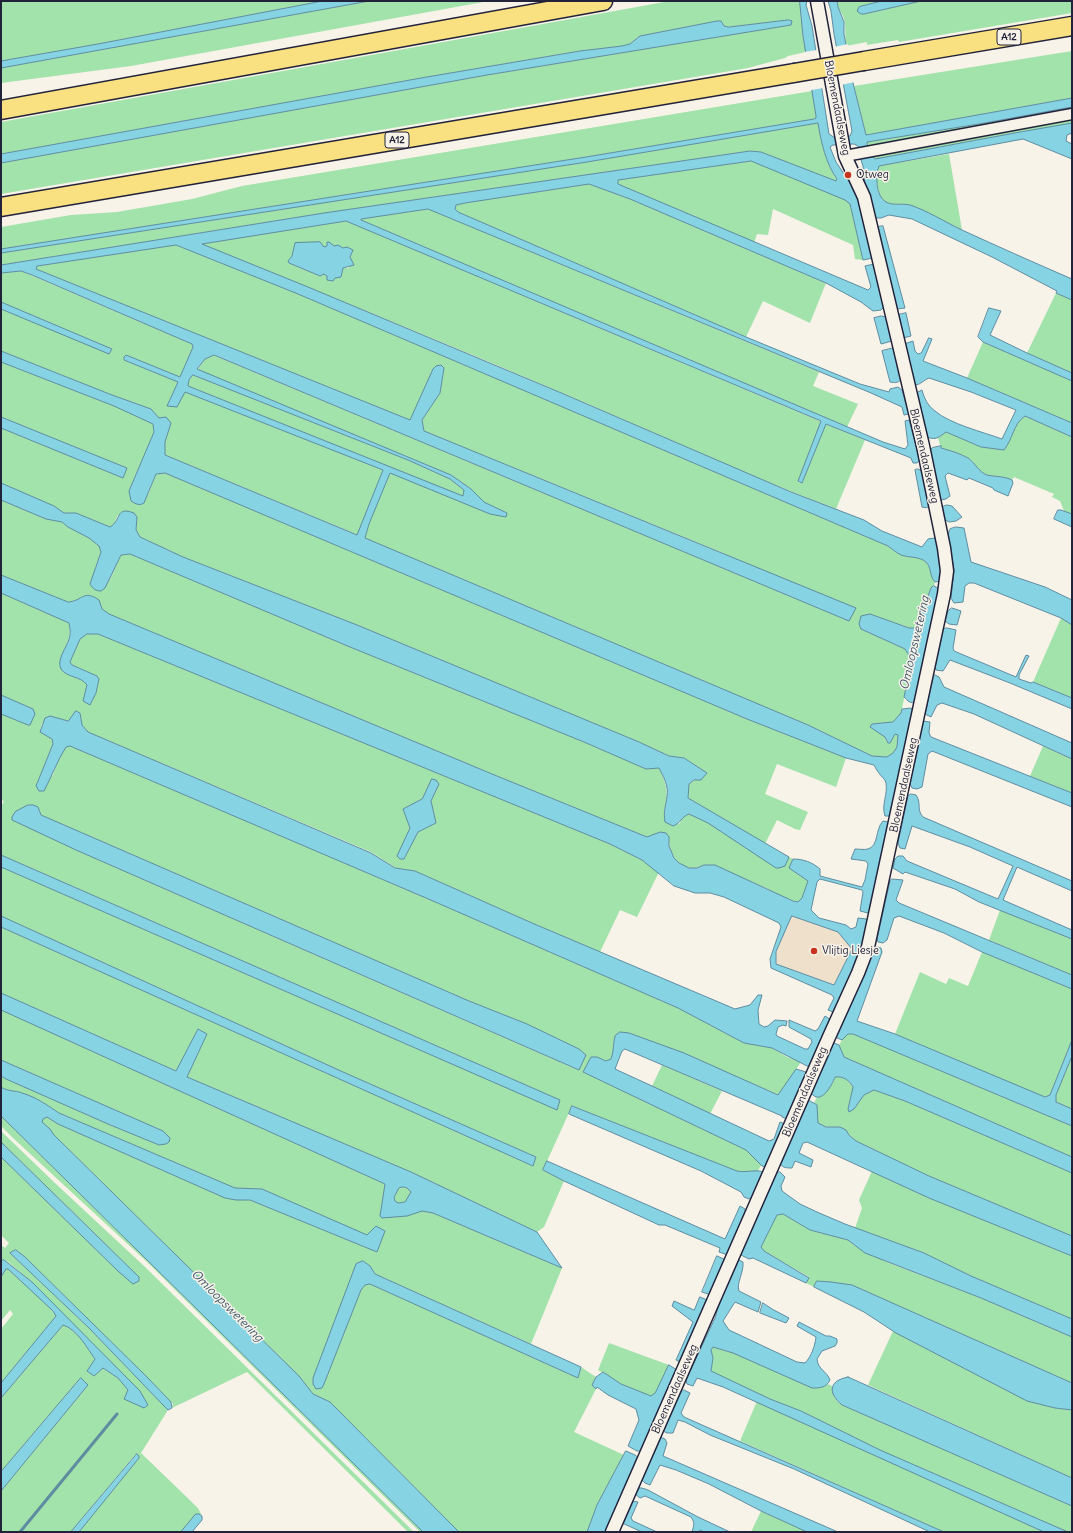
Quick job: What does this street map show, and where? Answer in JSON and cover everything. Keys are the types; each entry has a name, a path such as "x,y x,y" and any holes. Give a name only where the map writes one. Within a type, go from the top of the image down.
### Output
{"highway":[{"path":"1,110 602,1"},
{"name":"A12","path":"1,207 1072,26"}],"street":[{"name":"Bloemendaalseweg","path":"612,1532 858,973 868,947 944,594 947,571 944,548 923,446 864,197 843,146 817,1"},
{"path":"843,146 1072,114"}],"shaded area":[{"name":"Vlijtig Liesje","path":"792,916 838,932 852,949 834,985 776,964 776,952"}],"green space":[{"path":"1,1 323,1 1,61"},
{"path":"369,1 489,1 131,66 1,83 1,68"},
{"path":"670,1 800,1 806,52 748,68 1,194 1,163 487,75 791,25 789,20 727,27 717,21 640,36 630,44 622,46 580,51 421,78 1,154 1,122"},
{"path":"837,1 882,1 859,7 858,11 864,14 921,1 1072,1 1072,13 899,42 898,40 867,45 867,42 846,46 845,22"},
{"path":"1072,51 1072,98 866,135 854,86"},
{"path":"812,91 816,116 814,119 586,157 1,249 1,227 71,215 117,212 192,199 242,186"},
{"path":"1072,107 1072,123 875,159 870,154 867,142 979,124"},
{"path":"818,123 824,153 837,180 836,181 761,152 750,151 324,213 1,265 1,253 587,162"},
{"path":"949,154 962,230 909,205 891,204 885,202 880,196 876,178 876,172 879,166"},
{"path":"751,161 845,199 850,204 863,260 855,259 853,245 773,209 768,235 757,234 754,243 618,184 618,180"},
{"path":"589,184 630,199 826,283 810,323 763,301 746,337 458,212 455,209 456,205 465,203"},
{"path":"428,209 819,372 813,386 858,404 847,427 361,220"},
{"path":"346,221 822,422 798,482 802,483 826,424 865,440 836,509 743,471 444,343 201,244","holes":["295,243 324,247 334,246 353,250 350,257 349,268 343,268 335,278 324,273 319,276 289,263 288,261 292,256"]},
{"path":"176,245 298,294 888,546 901,555 924,560 928,564 935,582 934,586 931,588 916,628 910,628 870,614 861,629 905,649 912,660 901,713 893,722 872,724 885,737 886,741 890,743 895,734 898,735 897,747 893,753 887,757 872,756 808,725 365,538 369,524 390,472 490,514 507,513 484,502 471,489 451,475 197,370 205,359 213,355 849,621 723,553 424,431 422,420 440,393 444,368 441,365 422,396 410,420 36,269 37,266"},
{"path":"21,271 192,344 193,347 180,377 126,355 124,357 124,360 178,382 167,406 185,392 383,470 358,535 165,455 165,442 171,423 159,418 151,409 1,351 1,309 109,353 112,349 1,302 1,273"},
{"path":"1056,293 1072,300 1072,373 1027,353"},
{"path":"983,342 1072,381 1072,423 967,378"},
{"path":"1,362 114,406 153,424 154,432 129,491 148,495 156,474 165,473 747,719 846,758 836,787 777,764 765,794 808,812 800,830 777,820 765,844 688,798 689,784 707,773 684,758 669,756 639,742 357,625 183,557 140,537 136,530 137,521 118,515 114,524 110,527 76,513 64,513 53,506 1,483 1,428 123,478 127,468 1,417"},
{"path":"193,375 408,460 450,479 464,490 463,497 188,386 189,380"},
{"path":"1025,416 1072,437 1072,514 1064,511 1060,501 1052,497 1054,494 1014,477 1012,480 987,475 968,458 958,453 941,448 938,438 946,432 981,447 1004,450 1015,427"},
{"path":"1,500 46,519 62,522 68,527 89,538 99,546 101,552 95,568 101,591 110,579 121,555 130,554 350,647 584,742 646,769 659,768 666,790 664,813 679,824 684,816 689,814 698,817 785,866 789,857 793,859 789,868 808,881 802,898 798,902 785,898 764,887 704,865 690,868 684,866 674,857 669,844 669,837 660,832 647,837 492,774 109,614 102,610 96,598 89,595 68,602 1,575"},
{"path":"1,593 69,623 69,637 61,657 66,674 84,681 87,685 85,697 90,704 96,693 99,679 97,676 72,665 70,662 80,639 87,634 98,634 610,844 642,860 659,872 637,917 620,910 600,952 415,871 396,868 371,852 88,732 82,725 80,713 77,711 68,721 60,719 42,723 40,731 52,739 53,744 36,786 53,775 57,762 66,746 70,746 433,901 678,1008 744,1043 772,1048 787,1057 801,1062 779,1095 751,1083 613,1044 614,1051 611,1059 606,1061 597,1057 583,1072 746,1150 761,1165 758,1171 745,1173 737,1171 572,1106 543,1170 564,1181 544,1227 537,1232 411,1172 187,1077 207,1034 198,1029 176,1071 1,993 1,927 533,1166 536,1157 343,1072 1,916 1,867 440,1059 560,1100 1,855 1,807 4,801 1,800 1,714 28,725 33,709 1,695","holes":["432,780 439,784 431,801 436,823 418,832 404,859 410,828 403,809 422,799","28,805 38,807 41,815 469,1001 527,1024 579,1049 586,1055 578,1070 76,850 25,807"]},
{"path":"1061,618 1072,625 1072,698 1033,682"},
{"path":"1043,746 1072,759 1072,793 1030,776"},
{"path":"1000,910 1072,939 1072,975 989,940"},
{"path":"982,952 1072,989 1072,1040 1050,1095 1045,1098 895,1034 920,972 946,984 949,978 968,986"},
{"path":"1,1010 385,1184 384,1193 407,1216 422,1211 433,1213 562,1268 531,1344 375,1274 370,1266 363,1261 324,1384 361,1290 365,1285 370,1284 578,1378 581,1367 596,1377 592,1385 596,1389 574,1432 624,1455 597,1505 587,1532 459,1532 330,1402 313,1394 299,1376 54,1135 50,1129 41,1123 43,1119 47,1117 58,1124 225,1198 250,1200 377,1252 385,1230 367,1236 262,1189 235,1188 59,1113 32,1097 19,1092 4,1089 1,1087 1,1076 108,1124 159,1145 166,1144 163,1131 1,1060"},
{"path":"848,1034 853,1034 1072,1126 1072,1157 844,1057 839,1045"},
{"path":"1072,1056 1072,1109 1056,1102 1056,1095"},
{"path":"662,1065 722,1091 710,1114 652,1086"},
{"path":"840,1076 847,1080 853,1087 848,1109 854,1109 864,1095 874,1090 905,1101 1072,1173 1072,1236 929,1176 856,1141 846,1131 839,1127 827,1127 817,1123 817,1105 814,1103 817,1097 828,1089 835,1077"},
{"path":"1,1116 423,1532 420,1532 146,1261 13,1138 1,1126"},
{"path":"1,1131 143,1265 414,1532 408,1532 247,1372 172,1408 173,1404 147,1377 25,1257 16,1250 10,1253 89,1328 168,1410 141,1453 198,1508 202,1516 199,1514 196,1515 181,1532 79,1532 139,1458 139,1456 135,1455 71,1532 1,1532 1,1491 88,1385 81,1378 1,1472 1,1398 63,1325 73,1330 95,1359 87,1371 94,1376 103,1368 118,1378 128,1390 125,1399 148,1405 32,1282 8,1262 4,1260 1,1261 1,1245 5,1248 9,1243 1,1235 1,1157 119,1272 139,1277 1,1142"},
{"path":"872,1171 929,1198 1072,1256 1072,1319 971,1276 924,1253 855,1228 862,1208 859,1200"},
{"path":"404,1187 411,1192 409,1198 405,1202 398,1203 395,1201 394,1197 399,1188"},
{"path":"783,1214 810,1230 848,1240 854,1245 889,1263 981,1298 1072,1337 1072,1383 852,1285 817,1281 814,1287 806,1283 809,1277 764,1251 761,1247 777,1215"},
{"path":"6,1269 8,1269 40,1298 56,1316 1,1383 1,1329 13,1314 10,1310 1,1321 1,1277"},
{"path":"893,1331 1055,1408 1072,1410 1072,1478 868,1385"},
{"path":"609,1343 669,1365 655,1393 651,1397 621,1384 598,1370"},
{"path":"713,1347 823,1387 828,1384 832,1386 834,1397 842,1405 1072,1506 1072,1532 1068,1532 880,1450 801,1411 770,1399 716,1374 711,1371 713,1358 711,1350"},
{"path":"757,1401 1044,1532 944,1532 740,1441"},
{"path":"761,1511 807,1532 751,1532"}],"water":[{"path":"323,1 369,1 1,68 1,61"},
{"path":"800,1 807,1 806,5 812,26 829,134 835,138 850,136 852,131 828,1 837,1 844,22 844,34 853,83 866,135 1072,98 1072,107 867,142 868,149 859,151 858,146 854,144 833,145 830,147 836,162 858,195 873,258 863,260 850,204 845,200 751,161 618,180 618,184 868,290 871,287 865,266 874,264 885,306 881,310 873,311 861,302 826,283 630,199 589,184 465,203 456,205 455,209 458,212 746,337 860,384 889,392 890,389 898,387 902,390 909,414 904,415 902,407 871,393 428,209 361,220 883,442 905,449 908,445 905,421 909,420 920,460 917,463 913,463 911,458 826,424 802,483 798,481 821,421 346,221 202,244 559,392 791,492 864,520 882,531 922,547 928,539 934,538 939,541 941,581 935,582 933,580 928,564 923,560 901,555 888,546 298,294 176,245 37,266 36,269 410,420 433,369 436,366 441,365 444,368 440,393 422,420 424,431 856,608 849,621 214,355 205,359 197,369 451,475 471,489 484,502 507,513 506,517 490,514 390,473 369,524 365,538 808,725 872,756 887,757 893,753 897,747 898,735 895,734 890,743 888,743 885,737 870,727 872,724 893,722 901,713 902,709 911,708 914,712 893,814 890,816 885,816 884,812 886,792 885,781 874,765 846,758 747,719 165,473 156,474 144,503 134,503 131,501 129,491 154,432 153,424 114,406 1,362 1,351 151,409 159,418 166,417 171,423 165,442 165,455 357,535 383,470 185,392 177,407 167,406 178,382 124,360 124,357 126,355 180,377 193,347 192,344 32,275 21,271 1,273 1,265 324,213 750,151 761,152 836,181 837,179 824,152 818,123 587,162 1,253 1,249 586,157 814,119 816,116 803,36","holes":["193,375 408,460 450,479 464,490 463,496 188,386 189,380"]},
{"path":"882,1 921,1 864,14 857,11 859,7"},
{"path":"789,20 792,21 791,25 487,75 1,163 1,154 421,78 580,51 622,46 630,44 640,36 717,21 721,21 724,26 728,27"},
{"path":"1072,123 1072,133 1067,135 1066,141 1072,144 1072,159 1023,139 879,166 877,186 880,196 886,202 917,207 962,230 1072,279 1072,300 1056,293 1057,291 992,257 912,219 889,215 881,218 875,218 865,184 863,166 860,157 870,154 875,159"},
{"path":"883,226 905,308 897,309 878,227"},
{"path":"320,242 324,247 327,246 327,242 329,242 334,246 338,245 343,248 347,247 353,250 350,257 354,265 343,268 341,277 335,278 333,281 327,280 327,276 324,274 320,276 289,263 288,261 292,256 295,243"},
{"path":"1,302 112,349 109,354 1,309"},
{"path":"989,308 1001,311 990,335 1072,373 1072,381 983,342 978,337"},
{"path":"906,313 911,336 903,338 898,315"},
{"path":"882,316 888,318 892,341 881,344 874,318"},
{"path":"929,338 932,339 923,361 967,378 1072,423 1072,437 1025,416 1015,427 1004,450 981,447 946,432 936,438 925,436 916,393 922,390 928,404 941,416 958,424 1002,439 1016,410 971,392 929,378 916,385 914,384 904,344 913,341 915,351 918,354 921,353"},
{"path":"894,348 901,380 895,383 890,382 882,351"},
{"path":"1,417 127,468 123,478 1,428"},
{"path":"941,446 941,448 958,453 968,458 987,475 1012,480 1013,483 1008,496 969,478 967,480 948,473 945,476 950,496 941,500 929,453 932,448"},
{"path":"918,469 922,471 931,506 925,508 922,507 915,470"},
{"path":"1,483 54,506 64,513 76,513 110,527 124,511 134,513 137,517 136,530 140,537 183,557 357,625 639,742 669,756 684,758 707,773 701,780 694,780 689,784 688,798 789,857 785,866 776,868 708,823 689,814 673,826 665,822 664,812 667,789 659,768 646,769 584,742 350,647 130,554 121,555 105,588 101,591 96,590 90,584 101,552 99,546 89,538 68,527 62,522 46,519 1,500"},
{"path":"947,505 952,506 962,517 956,521 949,522 944,519 942,507"},
{"path":"1058,510 1072,514 1072,527 1054,519"},
{"path":"956,527 964,528 971,562 1045,587 1072,600 1072,625 1061,618 974,583 969,583 965,586 963,602 954,603 951,598 954,570 948,534 950,529"},
{"path":"1,575 68,602 86,596 94,597 99,600 102,609 109,614 492,774 647,837 660,832 666,833 669,837 669,846 674,858 679,863 689,868 697,868 704,865 715,865 793,901 798,902 802,898 808,881 789,868 793,859 804,860 814,864 820,869 820,876 862,887 868,864 866,861 851,859 855,849 868,849 871,847 874,844 883,821 888,822 890,824 872,912 868,913 860,911 862,890 820,879 817,882 811,910 819,918 846,925 851,929 856,927 858,918 866,919 869,922 855,967 835,1010 833,1012 828,1010 834,998 832,995 771,968 770,959 781,927 779,923 724,897 710,893 695,893 674,886 642,860 610,844 98,634 87,634 80,639 70,662 72,665 97,676 99,679 96,693 90,705 83,701 87,685 61,669 61,658 70,637 69,623 1,593","holes":["792,916 838,932 852,949 834,985 776,964 776,952"]},
{"name":"Omloopswetering","path":"934,586 940,589 916,702 914,703 908,701 904,697 912,660 905,649 861,629 859,624 861,616 870,614 909,628 916,628 931,588"},
{"path":"952,608 961,611 957,625 949,624 945,621 948,611"},
{"path":"947,628 956,630 953,648 954,651 1016,677 1026,655 1029,656 1019,675 1019,679 1031,683 1033,682 1072,698 1072,709 950,660 943,671 936,670 935,668 943,629"},
{"path":"935,675 939,677 944,687 1072,743 1072,759 974,714 942,703 937,705 931,717 925,714 933,677"},
{"path":"1,695 33,709 35,714 30,725 1,714"},
{"path":"76,711 80,713 82,725 88,732 371,853 395,868 415,871 532,923 735,1009 750,1005 758,995 762,995 758,1010 759,1024 764,1027 768,1026 775,1020 787,1021 786,1026 783,1025 778,1027 776,1034 777,1036 805,1049 808,1049 812,1042 811,1039 789,1027 789,1020 815,1031 818,1029 825,1016 831,1020 811,1066 809,1067 772,1048 744,1043 678,1008 433,901 70,746 66,747 63,752 44,791 39,791 36,786 53,744 52,739 40,732 45,718 50,716 68,721"},
{"path":"923,721 930,722 929,733 931,737 1072,793 1072,807 932,751 928,754 922,787 917,789 912,788 910,784"},
{"path":"432,779 436,780 439,784 431,801 436,823 418,832 404,859 400,859 397,856 410,828 403,809 422,799"},
{"path":"911,794 916,795 918,798 920,811 923,817 1072,881 1072,891 1017,867 1003,900 1072,930 1072,939 979,902 955,889 905,872 903,874 893,868 895,859 898,856 903,856 907,861 998,899 1013,866 970,847 912,826 905,849 900,848 898,843 908,796"},
{"path":"28,805 38,807 41,815 469,1001 527,1024 579,1049 586,1055 579,1070 76,850 12,820 15,812"},
{"path":"1,855 560,1100 557,1110 1,867"},
{"path":"892,879 903,880 896,900 899,903 1072,975 1072,989 982,952 944,933 899,916 894,918 887,940 883,943 878,942 877,939 890,881"},
{"path":"1,916 343,1072 536,1157 533,1166 1,927"},
{"path":"874,947 881,948 882,952 857,1021 895,1034 1045,1097 1050,1095 1072,1040 1072,1056 1056,1095 1056,1102 1072,1109 1072,1126 853,1034 848,1034 842,1040 837,1038 836,1036 867,968"},
{"path":"1,993 176,1071 198,1029 207,1034 187,1077 411,1172 537,1232 562,1268 433,1213 422,1211 407,1216 382,1218 380,1216 385,1184 1,1010","holes":["399,1188 407,1188 411,1192 405,1202 398,1203 395,1201 394,1197"]},
{"path":"620,1032 629,1033 684,1053 778,1095 796,1069 806,1072 808,1074 787,1119 625,1049 622,1051 615,1069 769,1141 774,1139 780,1122 785,1124 768,1166 762,1166 746,1150 583,1072 591,1057 597,1057 606,1061 611,1059 615,1036"},
{"path":"834,1043 839,1045 844,1057 1072,1157 1072,1173 905,1101 874,1090 864,1095 854,1109 849,1112 848,1109 853,1087 848,1080 843,1078 835,1077 826,1093 819,1097 815,1096 811,1093"},
{"path":"1,1060 163,1131 170,1138 169,1142 159,1145 6,1079 1,1076"},
{"name":"Omloopswetering","path":"1,1087 6,1090 19,1092 32,1097 59,1113 235,1188 262,1189 367,1235 376,1226 385,1231 377,1252 250,1200 225,1198 58,1124 47,1117 43,1119 42,1122 299,1376 313,1394 330,1402 459,1532 423,1532 1,1116"},
{"path":"810,1101 817,1105 818,1123 826,1127 840,1127 846,1130 856,1141 929,1176 1072,1236 1072,1256 929,1198 807,1142 803,1143 799,1153 813,1160 811,1167 795,1161 792,1168 782,1166 780,1164 807,1103"},
{"path":"572,1106 737,1171 760,1171 763,1172 765,1176 756,1195 749,1199 744,1197 741,1192 701,1171 569,1114"},
{"path":"1,1142 139,1277 139,1281 133,1284 119,1272 1,1157"},
{"path":"547,1161 725,1239 740,1206 745,1209 746,1216 728,1255 719,1252 720,1248 665,1225 659,1225 564,1181 543,1170"},
{"path":"780,1172 785,1177 781,1186 782,1191 800,1204 845,1224 924,1253 971,1276 1072,1319 1072,1337 981,1298 865,1253 848,1240 810,1230 783,1214 777,1215 761,1247 764,1251 809,1278 806,1283 753,1258 749,1259 741,1255 776,1173"},
{"path":"16,1250 25,1257 147,1377 171,1402 172,1408 168,1410 89,1328 10,1253"},
{"path":"717,1256 726,1260 711,1295 702,1292"},
{"path":"4,1260 32,1282 140,1391 148,1405 144,1408 124,1399 128,1390 118,1378 103,1368 94,1376 87,1371 95,1359 73,1330 63,1325 1,1398 1,1383 56,1316 53,1311 8,1269 6,1269 1,1277 1,1261"},
{"path":"739,1260 743,1262 743,1266 738,1285 739,1291 761,1302 758,1312 735,1302 723,1321 729,1330 797,1362 805,1363 809,1358 815,1344 816,1337 797,1326 799,1322 826,1336 837,1339 835,1346 822,1351 817,1359 819,1366 827,1374 830,1380 825,1386 820,1388 812,1388 733,1353 713,1347 711,1350 713,1358 711,1371 770,1399 801,1411 880,1450 1068,1532 1044,1532 723,1387 697,1378 693,1386 687,1384 686,1380 715,1318 721,1297 737,1261"},
{"path":"363,1261 370,1266 375,1274 581,1367 578,1378 370,1284 365,1285 361,1290 324,1384 322,1388 316,1389 313,1384 313,1378 356,1264"},
{"path":"817,1281 852,1285 1072,1383 1072,1410 1055,1408 1027,1401 896,1333 864,1312 814,1287"},
{"path":"700,1297 707,1300 708,1303 680,1362 676,1360 693,1322 672,1306 674,1301 694,1310"},
{"path":"763,1303 789,1318 786,1323 760,1313"},
{"path":"669,1365 677,1370 643,1451 637,1451 628,1446 639,1420 636,1409 608,1395 597,1387 596,1389 592,1385 596,1377 603,1372 621,1384 651,1396 655,1393"},
{"path":"848,1377 1072,1478 1072,1506 842,1405 834,1396 832,1388 837,1381"},
{"path":"81,1378 88,1385 1,1491 1,1472"},
{"path":"684,1390 690,1393 681,1413 684,1417 944,1532 930,1532 794,1469 710,1435 685,1422 678,1420 673,1433 663,1431 681,1392"},
{"path":"660,1437 665,1439 667,1443 663,1456 838,1532 807,1532 761,1511 709,1484 660,1465 650,1485 645,1483 641,1479"},
{"path":"626,1451 640,1459 607,1532 587,1532 597,1505"},
{"path":"137,1454 139,1458 79,1532 71,1532"},
{"path":"637,1488 648,1490 698,1517 730,1532 704,1532 700,1530 699,1532 692,1532 694,1524 691,1517 645,1496 640,1498 635,1494"},
{"path":"632,1501 638,1502 631,1518 633,1521 657,1532 642,1532 622,1523"},
{"path":"196,1514 202,1516 202,1520 192,1532 181,1532"}],"pier":[{"path":"848,44 855,82 841,85 834,47"},
{"path":"817,50 824,88 811,90 804,52"}],"waterway":[{"path":"20,1532 117,1414"}],"place":[{"name":"Otweg","path":"848,175"},
{"name":"Vlijtig Liesje","path":"814,951"}]}
